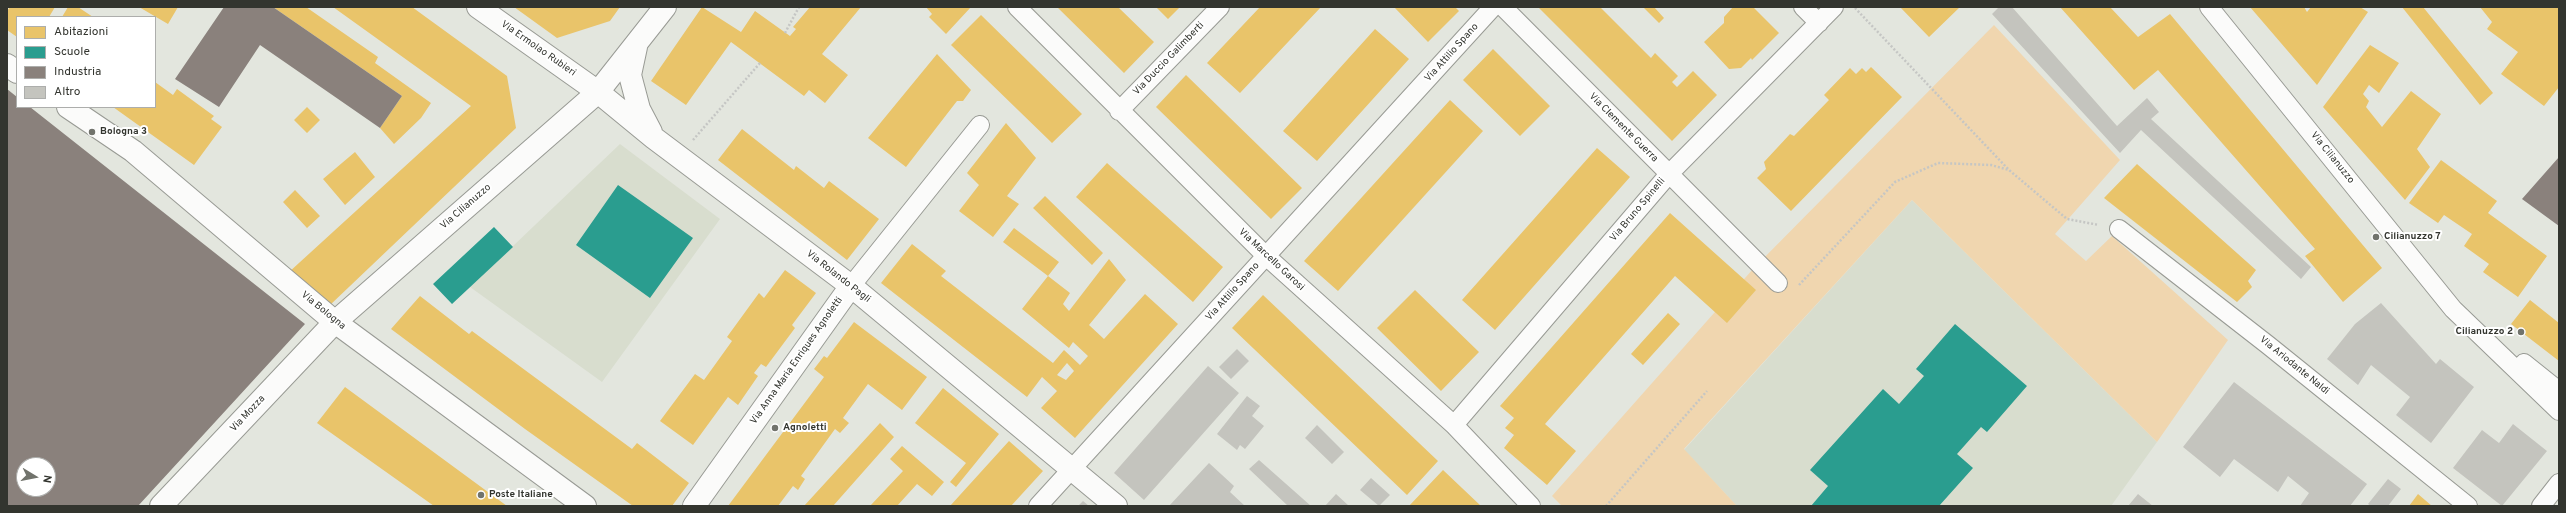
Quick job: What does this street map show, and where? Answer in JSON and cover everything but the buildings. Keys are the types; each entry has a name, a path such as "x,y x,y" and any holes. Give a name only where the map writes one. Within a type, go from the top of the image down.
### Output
{"street":[{"name":"Via Ermolao Rubieri","path":"478,7 598,92"},
{"name":"Via Cilianuzzo","path":"335,322 598,92 665,7"},
{"name":"Via Marcello Garosi","path":"1016,7 1266,256 1454,425 1532,506"},
{"name":"Via Duccio Galimberti","path":"1119,111 1220,7"},
{"name":"Via Attilio Spano","path":"1038,506 1493,7"},
{"name":"Via Clemente Guerra","path":"1503,7 1778,283"},
{"path":"1803,7 1819,23"},
{"name":"Via Bruno Spinelli","path":"1454,425 1669,174 1834,7"},
{"name":"Via Cilianuzzo","path":"2209,7 2453,309 2559,411"},
{"path":"636,45 630,76 639,109 654,138"},
{"path":"7,65 16,71"},
{"name":"Via Rolando Pagli","path":"598,92 654,138 851,286 1073,468 1116,506"},
{"name":"Via Bologna","path":"69,108 133,152 335,322 585,506"},
{"name":"Via Anna Maria Enriques Agnoletti","path":"694,506 851,286 980,125"},
{"name":"Via Ariodante Naldi","path":"2119,229 2268,345 2468,506"},
{"name":"Via Cilianuzzo","path":"2453,309 2559,391"},
{"name":"Via Mozza","path":"161,506 335,322"},
{"path":"2541,506 2559,483"}],"path":[{"path":"785,33 799,7"},
{"path":"1854,7 2009,170 2031,186 2067,219 2119,229"},
{"path":"681,157 760,63"},
{"path":"1794,290 1895,182 1938,163 1991,165 2009,170"},
{"path":"1607,505 1707,391"}],"shaded area":[{"path":"1994,25 2120,160 2055,234 2086,261 2112,236 2228,340 2157,442 1912,200 1684,449 1737,506 1562,506 1552,496 1753,269"},
{"path":"620,144 720,219 602,382 470,287"},
{"path":"1912,200 2157,442 2111,506 1737,506 1684,450"}],"place":[{"name":"Bologna 3","path":"92,132"},
{"name":"Cilianuzzo 7","path":"2376,237"},
{"name":"Cilianuzzo 2","path":"2521,332"},
{"name":"Agnoletti","path":"775,428"},
{"name":"Poste Italiane","path":"481,495"}]}
